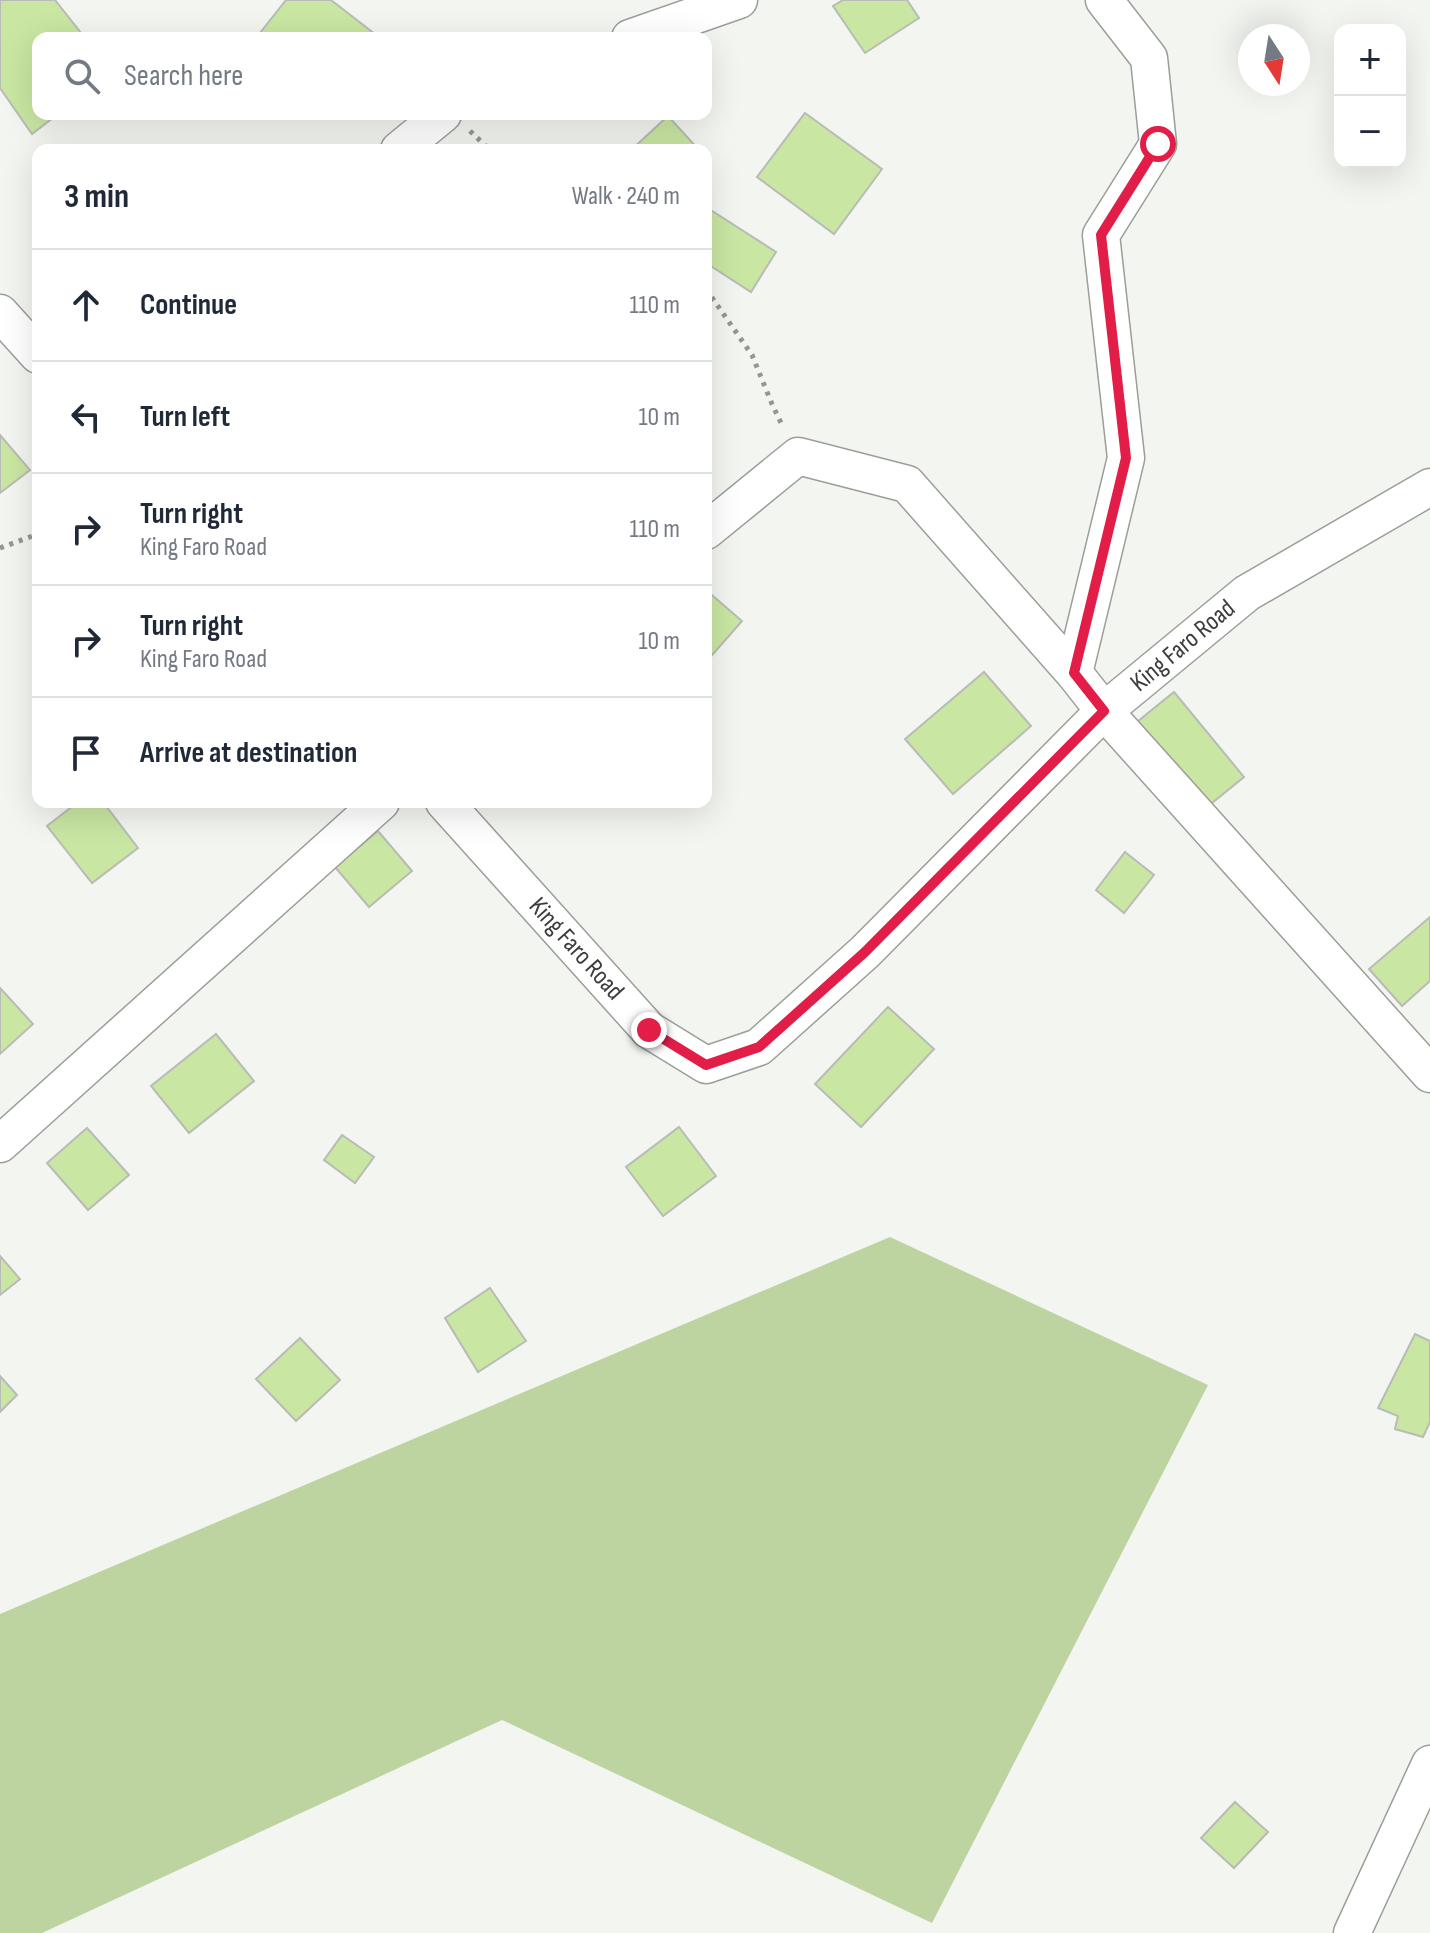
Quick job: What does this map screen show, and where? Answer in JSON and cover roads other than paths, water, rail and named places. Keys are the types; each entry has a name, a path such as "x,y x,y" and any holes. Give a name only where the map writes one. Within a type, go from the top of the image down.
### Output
{"street":[{"path":"647,32 739,0"},
{"path":"1074,673 1126,458 1101,235 1158,144 1149,58 1104,0"},
{"path":"406,144 436,120"},
{"path":"0,313 32,348"},
{"path":"712,526 798,456 907,484 1104,711 1430,1074"},
{"name":"King Faro Road","path":"449,808 649,1030 706,1065 759,1047 865,952 1104,711 1247,593 1430,487"},
{"path":"0,1144 374,808"},
{"path":"1352,1933 1430,1764"}]}
